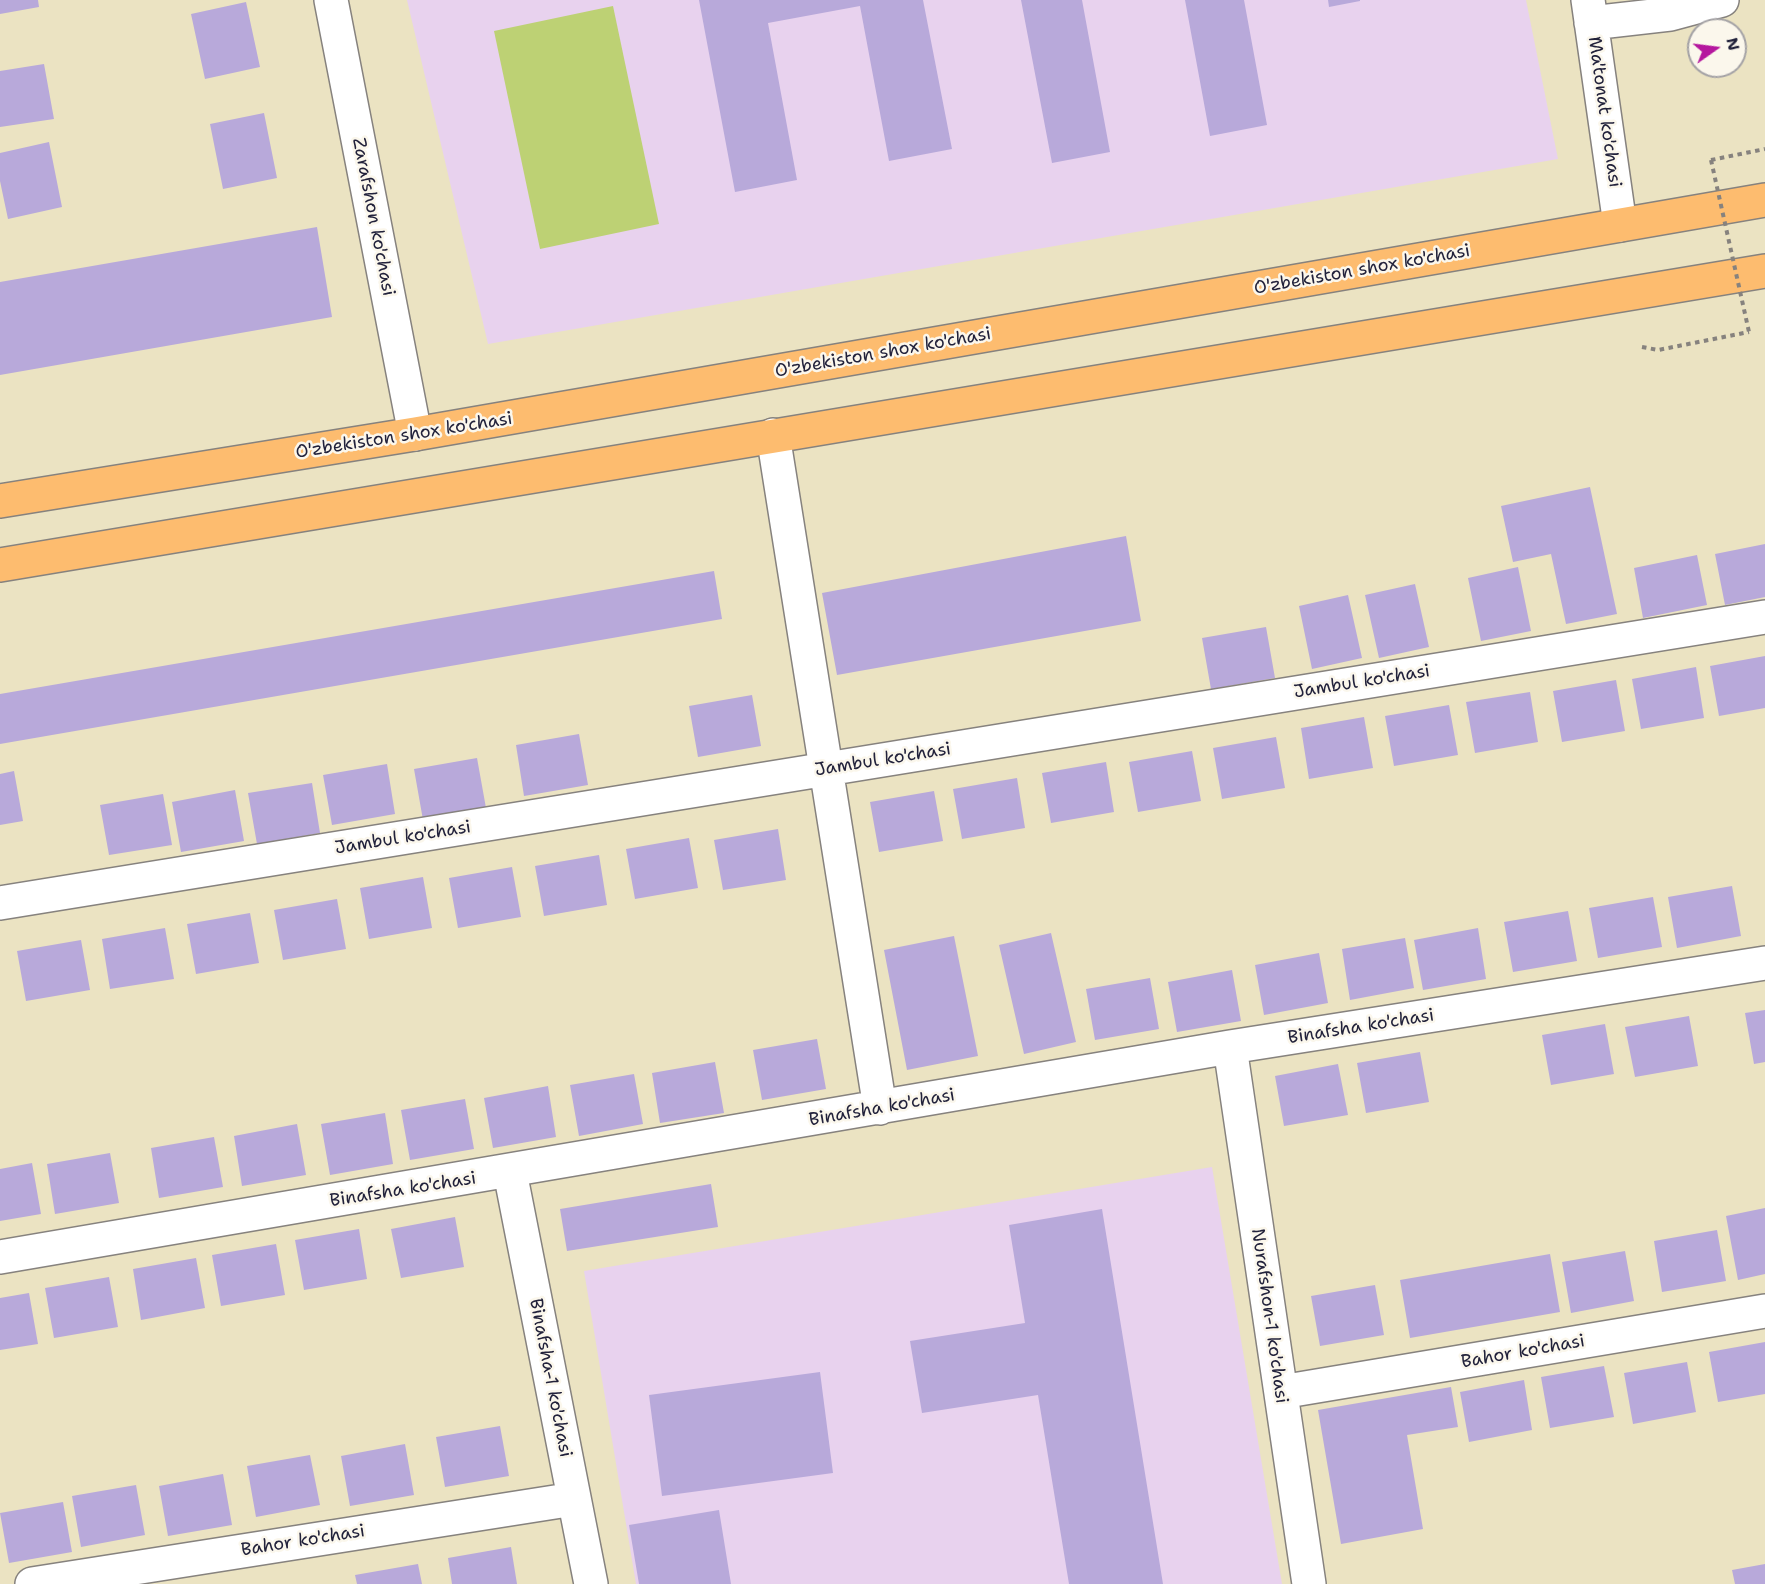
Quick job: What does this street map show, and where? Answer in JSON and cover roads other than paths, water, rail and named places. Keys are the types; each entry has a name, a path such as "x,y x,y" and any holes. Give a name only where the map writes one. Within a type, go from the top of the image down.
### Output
{"main road":[{"name":"O'zbekiston shox ko'chasi","path":"0,501 415,434 1765,200"},
{"path":"0,565 1765,271"}],"street":[{"name":"Zarafshon ko'chasi","path":"331,0 415,434"},
{"path":"1589,12 1670,14 1722,0"},
{"name":"Ma'tonat ko'chasi","path":"1589,12 1620,225"},
{"path":"772,435 880,1108"},
{"name":"Jambul ko'chasi","path":"0,903 1765,617"},
{"name":"Binafsha ko'chasi","path":"0,1257 510,1172 1230,1047 1765,963"},
{"name":"Nurafshon-1 ko'chasi","path":"1230,1047 1309,1584"},
{"name":"Binafsha-1 ko'chasi","path":"510,1172 591,1584"},
{"name":"Bahor ko'chasi","path":"1281,1392 1765,1311"},
{"name":"Bahor ko'chasi","path":"32,1584 574,1499"}]}
